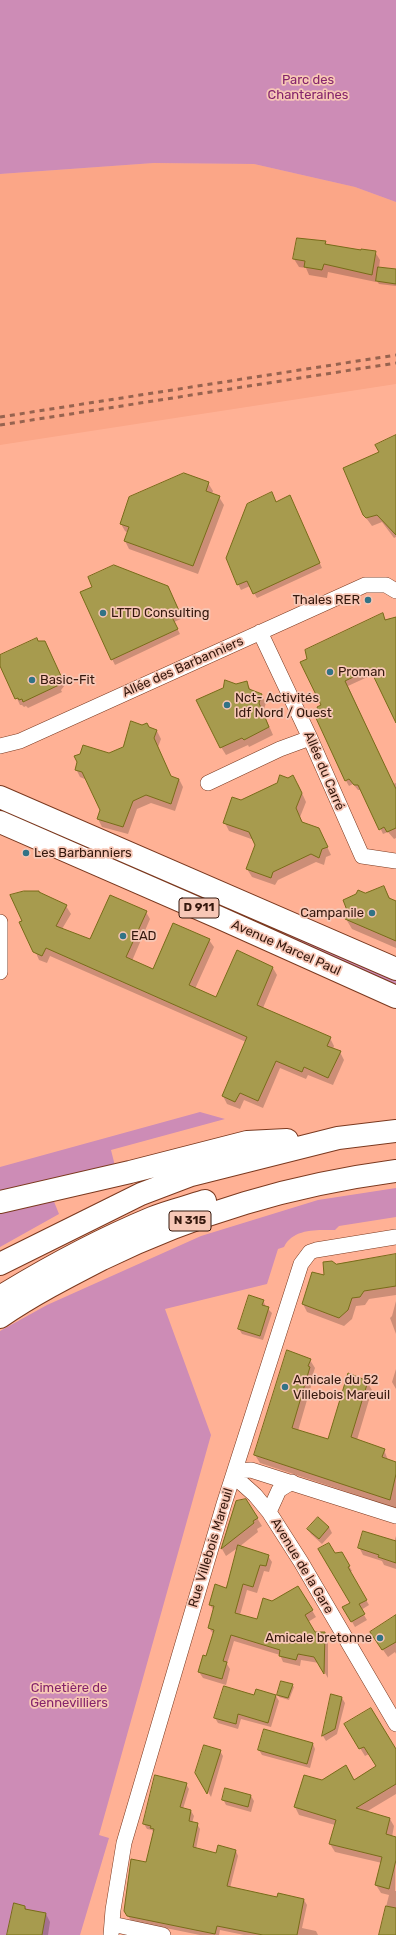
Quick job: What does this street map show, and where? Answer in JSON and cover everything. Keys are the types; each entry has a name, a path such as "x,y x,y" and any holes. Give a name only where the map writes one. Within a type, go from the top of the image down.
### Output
{"main road":[{"name":"Avenue Marcel Paul","path":"0,797 396,970"},
{"name":"Avenue Marcel Paul","path":"0,822 396,997"},
{"path":"0,1202 130,1172 247,1142 338,1138 396,1130"},
{"path":"0,1264 24,1251 155,1189 191,1175 338,1138"},
{"name":"N 315","path":"0,1297 45,1270 154,1217 268,1182 343,1167 396,1162"},
{"name":"N 315","path":"0,1317 66,1277 130,1246 199,1217 271,1195 346,1178 396,1171"}],"street":[{"name":"Allée des Barbanniers","path":"0,746 20,741 365,584 386,585 396,591"},
{"name":"Allée du Carré","path":"260,632 310,738 362,856 396,861"},
{"path":"208,783 280,749 310,738"},
{"path":"0,922 0,972"},
{"name":"Rue Villebois Mareuil","path":"112,1930 124,1843 235,1471 305,1257 310,1252 316,1250 396,1237"},
{"path":"235,1471 251,1470 396,1516"},
{"name":"Avenue de la Gare","path":"251,1470 261,1488 269,1512"},
{"name":"Avenue de la Gare","path":"235,1471 236,1478 255,1495 269,1512 301,1562 396,1724"},
{"path":"269,1512 279,1490 292,1482"},
{"path":"112,1930 163,1935"}],"shaded area":[{"path":"154,163 254,164 355,187 396,202 396,384 0,445 0,174"}],"green space":[{"name":"Parc des Chanteraines","path":"0,0 396,0 396,202 355,187 254,164 154,163 0,174"},
{"path":"4,811 13,815 14,813 396,981 396,990 2,815"},
{"path":"200,1112 225,1119 111,1150 115,1166 0,1192 0,1167"},
{"name":"Cimetière de Gennevilliers","path":"396,1188 396,1217 339,1226 335,1230 314,1230 300,1233 293,1236 284,1247 278,1249 267,1284 165,1309 211,1435 99,1835 109,1838 80,1935 0,1935 0,1331 47,1305 201,1236 318,1200"},
{"path":"53,1199 59,1214 0,1247 0,1211"}],"building":[{"path":"297,238 326,241 325,244 376,251 372,275 324,264 322,270 304,267 305,261 293,259"},
{"path":"378,267 396,269 396,284 376,281"},
{"path":"396,435 396,535 377,515 366,518 363,515 343,468 379,452 375,445"},
{"path":"184,473 209,482 206,491 220,496 193,566 124,541 129,527 120,524 129,497"},
{"path":"272,492 276,502 290,495 320,563 253,594 247,581 237,585 226,558 247,504"},
{"path":"114,565 168,586 180,613 172,617 178,629 111,660 80,592 92,587 88,577"},
{"path":"383,613 385,620 396,617 396,723 370,669 345,681 396,789 396,828 387,832 384,827 379,830 358,785 354,785 349,779 345,781 315,716 318,715 317,713 319,712 317,707 321,705 300,662 307,659 305,650"},
{"path":"37,638 38,641 45,641 62,678 58,682 59,685 23,702 22,699 15,699 0,666 0,655"},
{"path":"225,680 236,684 247,681 249,689 262,694 259,703 269,727 244,740 242,738 220,748 196,700 223,688"},
{"path":"131,721 142,725 147,723 149,727 157,730 154,738 171,776 179,779 171,804 146,795 133,801 123,827 97,819 100,810 82,772 75,770 77,762 74,756 80,754 83,745 109,753 123,747"},
{"path":"280,775 288,778 293,775 302,793 296,808 302,822 319,828 328,847 322,849 319,858 311,854 273,872 271,878 246,869 255,845 249,832 223,823 232,797 241,800 277,783"},
{"name":"Campanile","path":"384,886 389,898 396,901 396,941 345,919 348,913 343,900 356,894 358,890 365,893"},
{"path":"24,891 39,891 67,905 56,926 90,939 110,895 147,911 126,957 153,969 173,923 210,939 189,985 216,997 237,950 273,967 257,1005 331,1037 327,1046 341,1051 328,1078 304,1067 302,1072 276,1061 258,1101 240,1093 235,1102 222,1096 247,1037 46,948 42,956 33,952 19,922 22,921 10,895"},
{"path":"396,1254 396,1286 364,1291 360,1297 352,1298 348,1310 339,1318 302,1304 312,1272 324,1275 323,1262 332,1261 336,1264"},
{"path":"249,1295 264,1300 262,1305 269,1307 260,1336 238,1329"},
{"path":"287,1350 311,1359 292,1428 328,1439 348,1373 368,1381 351,1437 385,1449 382,1457 396,1462 396,1474 390,1500 254,1455"},
{"path":"246,1499 258,1518 253,1521 254,1523 221,1549 236,1501"},
{"path":"318,1517 329,1527 319,1539 307,1529"},
{"path":"363,1531 396,1541 396,1563 358,1548"},
{"path":"329,1543 335,1553 342,1552 350,1566 348,1567 367,1600 359,1604 365,1614 351,1622 342,1607 350,1603 318,1549"},
{"path":"238,1545 269,1555 266,1566 260,1565 253,1587 243,1584 235,1613 257,1619 263,1598 272,1601 298,1586 313,1610 305,1615 315,1632 325,1632 324,1674 314,1657 298,1654 296,1660 279,1656 280,1650 231,1635 223,1661 227,1662 222,1679 198,1672 203,1655 206,1656 214,1630 208,1628 214,1606 209,1605 215,1584 226,1588"},
{"path":"396,1615 396,1642 382,1650 370,1632"},
{"path":"281,1681 293,1684 288,1698 277,1695"},
{"path":"224,1686 254,1695 256,1689 276,1695 268,1723 238,1714 236,1724 214,1718"},
{"path":"331,1694 342,1697 335,1729 322,1736"},
{"path":"371,1708 396,1749 396,1784 356,1808 390,1818 386,1834 396,1837 396,1860 389,1889 375,1885 382,1857 329,1844 336,1820 294,1807 304,1775 322,1780 346,1765 354,1780 376,1766 364,1747 359,1749 344,1724"},
{"path":"264,1729 313,1743 307,1764 258,1750"},
{"path":"204,1745 221,1750 207,1794 195,1773"},
{"path":"155,1775 187,1783 180,1807 191,1810 189,1821 198,1823 193,1847 216,1853 218,1845 236,1850 227,1886 277,1897 278,1893 304,1899 297,1935 263,1935 217,1926 215,1934 127,1916 124,1911 131,1859 146,1862 154,1829 150,1828 151,1826 143,1824"},
{"path":"225,1788 251,1795 248,1807 222,1800"},
{"path":"14,1903 25,1906 25,1909 46,1913 42,1935 7,1935"},
{"path":"386,1906 396,1908 396,1935 379,1935"}],"railway":[{"path":"0,417 396,355"},
{"path":"0,425 396,363"}],"place":[{"name":"Thales RER","path":"368,600"},
{"name":"LTTD Consulting","path":"103,613"},
{"name":"Proman","path":"330,672"},
{"name":"Basic-Fit","path":"32,680"},
{"name":"Nct- Activités Idf Nord / Ouest","path":"227,705"},
{"name":"Les Barbanniers","path":"26,853"},
{"name":"Campanile","path":"372,913"},
{"name":"EAD","path":"123,936"},
{"name":"Amicale du 52 Villebois Mareuil","path":"285,1387"},
{"name":"Amicale bretonne","path":"380,1638"}]}
